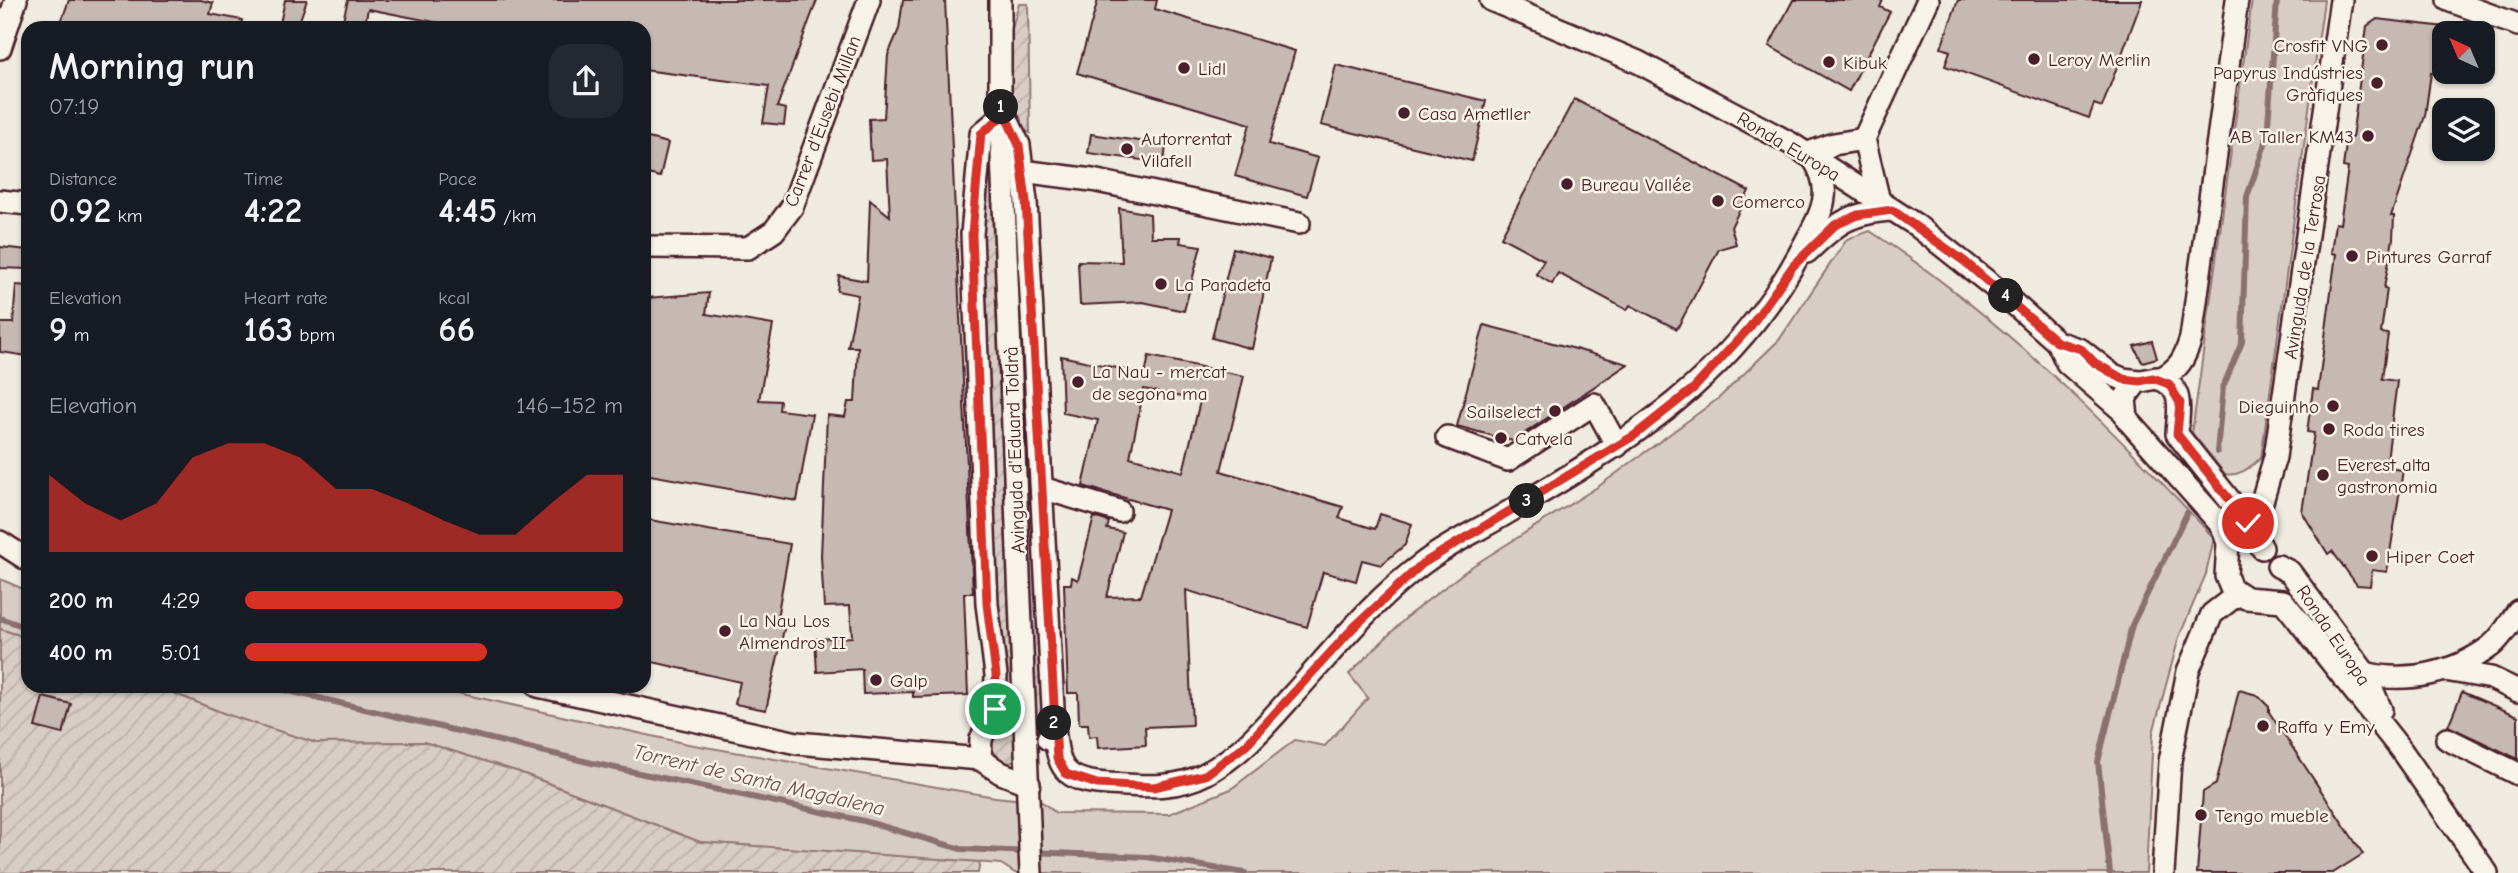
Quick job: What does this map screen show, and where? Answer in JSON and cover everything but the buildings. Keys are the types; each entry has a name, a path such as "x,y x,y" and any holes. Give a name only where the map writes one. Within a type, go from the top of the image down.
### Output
{"street":[{"path":"0,48 16,0"},
{"name":"Carrer d'Eusebi Millan","path":"651,247 748,248 774,231 792,207 869,0"},
{"name":"Ronda Europa","path":"1491,0 1638,62 1810,156 1964,261 2057,342 2067,363 2125,413 2130,424 2214,514 2228,543 2229,585 2238,594 2249,598 2283,601 2401,750 2487,873"},
{"path":"1793,266 1835,225 1885,206 1864,139 1928,0"},
{"path":"2125,413 2126,395 2149,380 2174,372 2181,364 2191,338 2236,0"},
{"name":"Avinguda de la Terrosa","path":"2258,540 2275,457 2341,0"},
{"path":"2448,0 2518,24"},
{"name":"Avinguda d'Eduard Toldrà","path":"995,4 1031,873"},
{"name":"Avinguda d'Eduard Toldrà","path":"1001,110 1019,145 1022,170 1054,726 1038,761 1029,793"},
{"name":"Avinguda d'Eduard Toldrà","path":"980,759 981,740 995,709 996,675 987,604 972,234 981,134 1001,110"},
{"path":"1054,726 1057,758 1066,774 1097,784 1154,787 1205,775 1246,745 1353,628 1422,564 1617,446 1694,388 1750,327 1793,266 1822,210 1824,176 1810,156 1834,144 1864,139"},
{"path":"1022,170 1092,180 1299,223"},
{"path":"0,201 21,203"},
{"name":"Ronda Europa","path":"2057,342 2081,349 2111,374 2123,379 2149,380 2177,392 2180,403 2177,434 2278,566 2290,572 2365,673 2401,750"},
{"path":"1447,437 1508,460 1594,404 1617,446"},
{"path":"2139,431 2161,433 2178,417"},
{"path":"1042,488 1119,511"},
{"path":"2203,632 2204,610 2227,568 2243,547 2258,540"},
{"path":"0,542 21,556"},
{"name":"Ronda Europa","path":"2261,597 2275,585 2278,566"},
{"path":"2163,873 2170,761 2181,701 2203,632 2212,614 2238,594"},
{"path":"2365,673 2395,680 2445,670 2491,646 2518,611"},
{"path":"2445,670 2491,678 2518,691"},
{"path":"570,693 797,743 980,759 1029,793"},
{"path":"2447,739 2518,774"}],"shaded area":[{"path":"2252,0 2324,0 2261,458 2244,470 2230,475 2225,474 2192,433"},
{"path":"1019,4 1028,4 1030,133 1022,129 1008,81 1010,37"},
{"path":"989,140 1015,759 1005,766 992,749 991,734 994,604 980,236"},
{"path":"1008,140 1015,160 1046,729 1035,745 1018,266 1014,251"},
{"path":"1870,231 1964,299 2052,374 2094,414 2214,538 2206,574 2179,637 2153,733 2146,873 1015,873 1001,864 700,842 519,772 424,742 316,743 228,715 173,693 458,693 688,744 995,797 1042,802 1056,813 1169,814 1231,789 1295,740 1325,746 1368,698 1349,674 1410,614 1471,567 1599,486 1719,398 1779,340 1847,239"},
{"path":"0,579 21,588 21,636 0,629"},
{"path":"0,629 21,636 21,693 173,693 228,715 316,743 424,742 519,772 700,842 980,862 978,873 0,873"}],"waterway":[{"path":"2217,452 2223,387 2242,342 2247,197 2267,138 2277,0"},
{"path":"2110,873 2098,762 2132,625 2187,513"},
{"name":"Torrent de Santa Magdalena","path":"0,618 21,626"},
{"name":"Torrent de Santa Magdalena","path":"297,693 592,763 864,821 961,849 1147,857 1245,873"}],"place":[{"name":"Crosfit VNG","path":"2382,45"},
{"name":"Leroy Merlin","path":"2034,59"},
{"name":"Kibuk","path":"1829,62"},
{"name":"Lidl","path":"1184,68"},
{"name":"Papyrus Indústries Gràfiques","path":"2377,83"},
{"name":"Casa Ametller","path":"1404,113"},
{"name":"AB Taller KM43","path":"2368,136"},
{"name":"Autorrentat Vilafell","path":"1127,149"},
{"name":"Bureau Vallée","path":"1567,184"},
{"name":"Comerco","path":"1718,201"},
{"name":"Pintures Garraf","path":"2352,256"},
{"name":"La Paradeta","path":"1161,284"},
{"name":"La Nau - mercat de segona ma","path":"1078,382"},
{"name":"Dieguinho","path":"2333,406"},
{"name":"Sailselect","path":"1555,411"},
{"name":"Roda tires","path":"2329,429"},
{"name":"Catvela","path":"1501,438"},
{"name":"Everest alta gastronomia","path":"2323,475"},
{"name":"Hiper Coet","path":"2372,556"},
{"name":"La Nau Los Almendros II","path":"725,631"},
{"name":"Galp","path":"876,680"},
{"name":"Raffa y Emy","path":"2263,726"},
{"name":"Tengo mueble","path":"2201,815"}],"route":[{"path":"995,709 996,675 987,604 972,234 981,134 1001,117 1000,104 1019,145 1026,201 1054,726 1057,758 1066,774 1097,784 1154,787 1205,775 1246,745 1353,628 1422,564 1635,435 1694,388 1750,327 1793,266 1835,225 1858,215 1892,210 1964,261 2057,342 2081,349 2095,363 2123,379 2140,381 2153,378 2169,384 2177,392 2180,403 2177,434 2248,523"}]}
